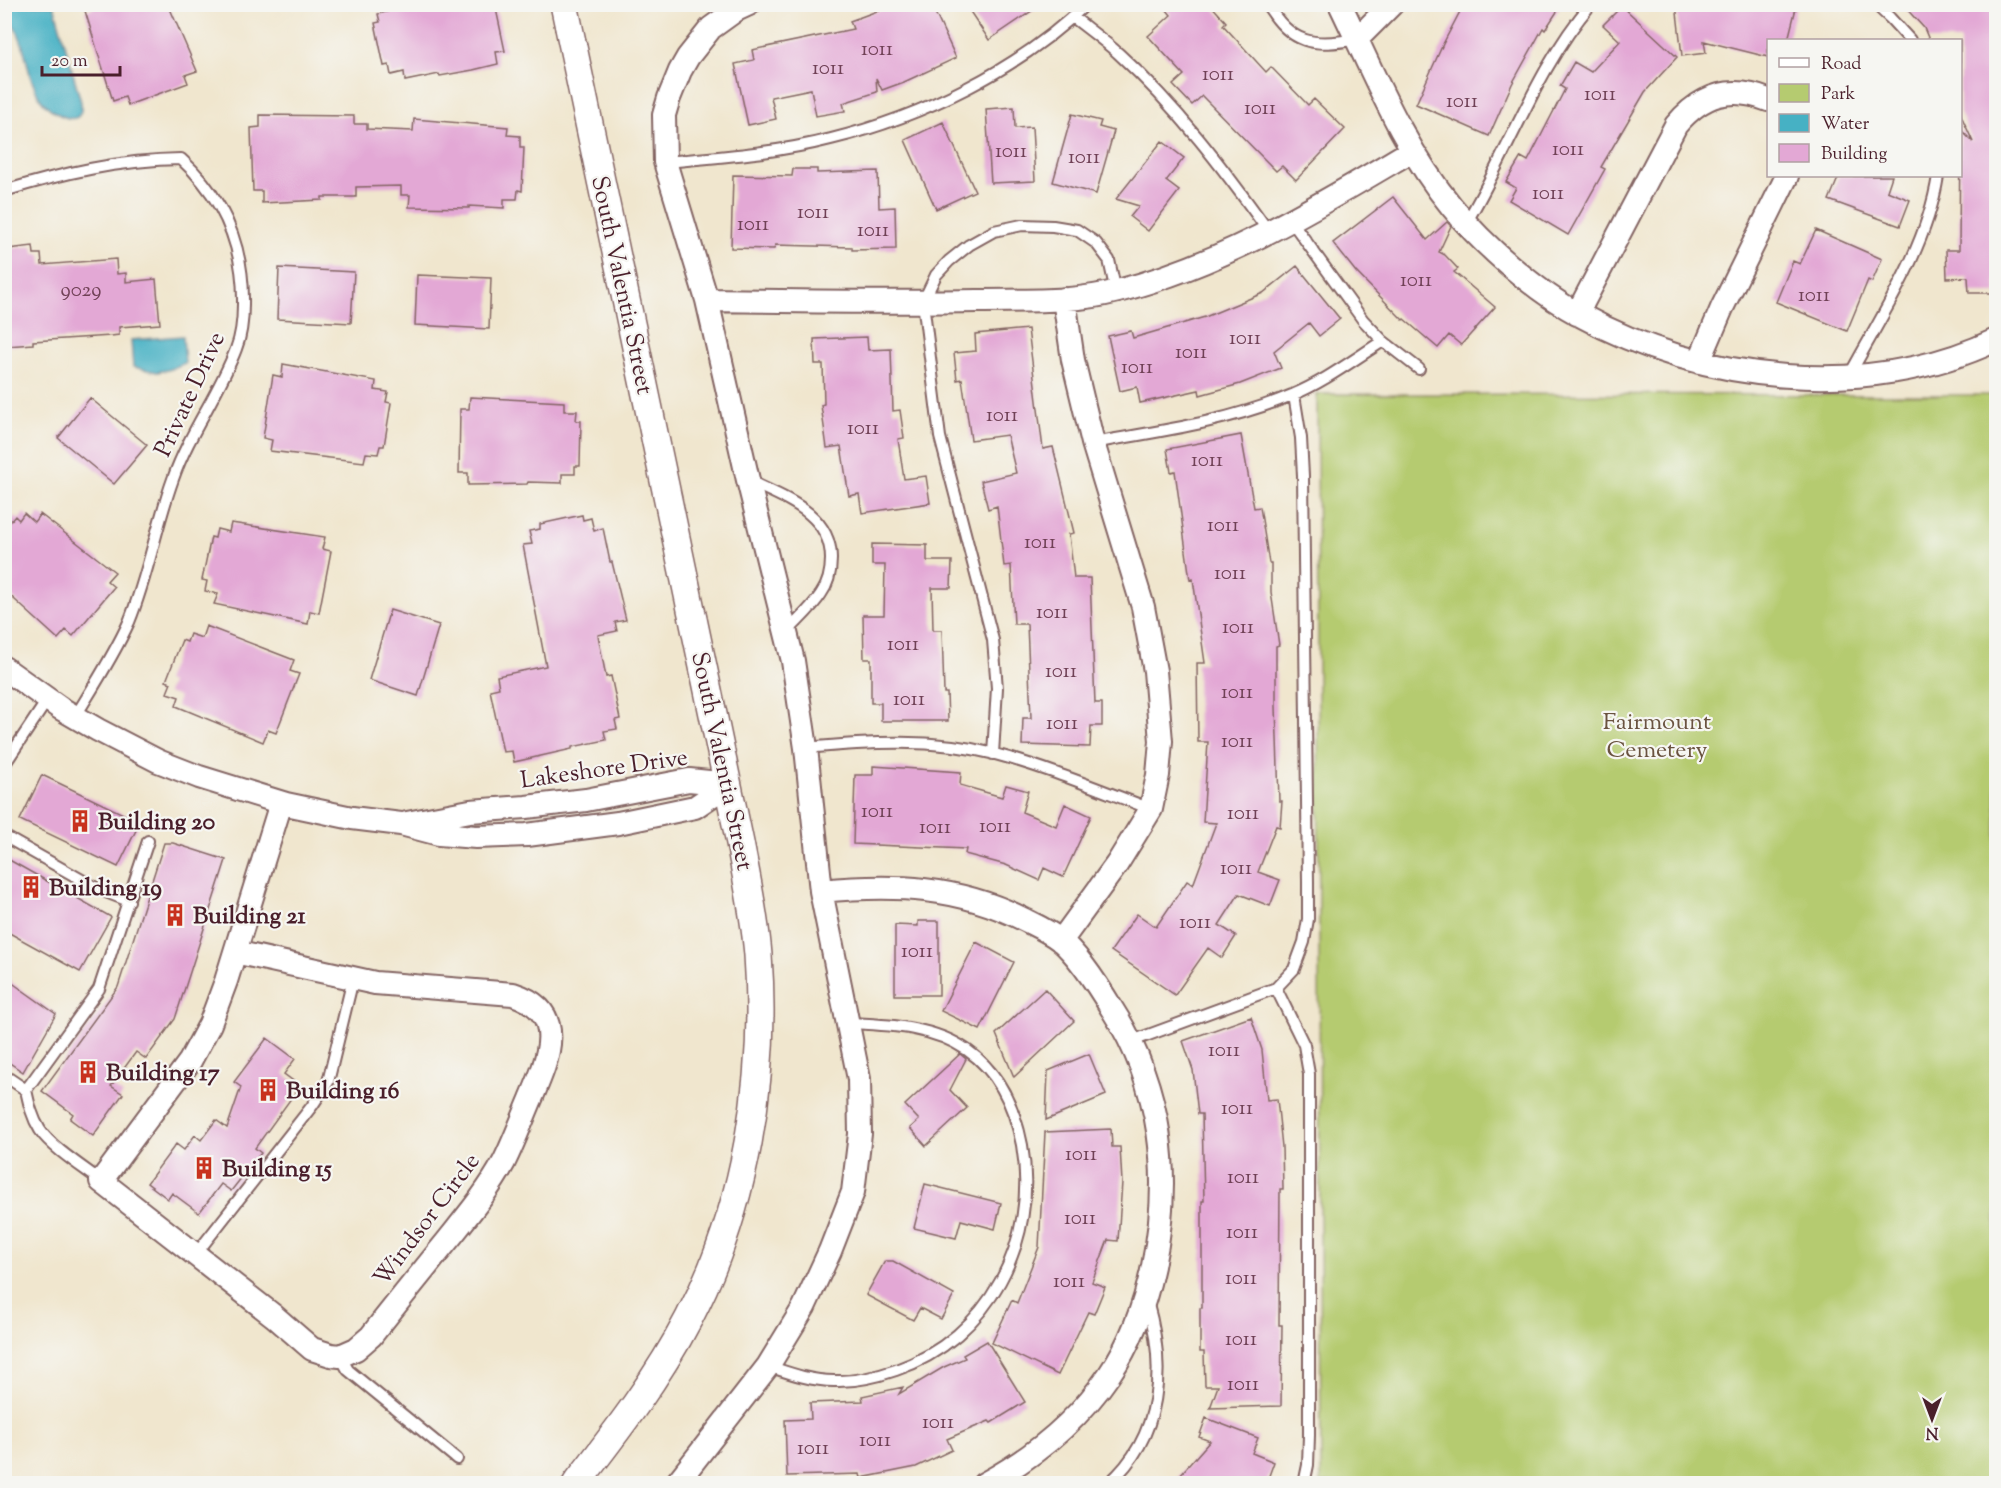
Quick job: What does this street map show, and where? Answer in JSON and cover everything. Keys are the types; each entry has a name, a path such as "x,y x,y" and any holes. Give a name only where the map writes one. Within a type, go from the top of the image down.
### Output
{"street":[{"name":"South Valentia Street","path":"564,4 729,784 753,913 759,988 758,1070 741,1168 718,1250 689,1317 649,1386 576,1484"},
{"path":"676,1484 768,1366 804,1307 830,1251 853,1192 860,1134 861,1096 856,1059 821,891 798,686 707,300 664,162 664,115 680,71 711,28 736,10 749,4"},
{"path":"1340,4 1377,86 1411,151 1442,195 1466,224 1522,274 1577,314 1647,345 1699,362 1781,374 1849,377 1883,372 1940,361 1996,340"},
{"path":"1357,39 1392,4"},
{"path":"1577,314 1676,125 1686,113 1699,104 1724,94 1749,93 1767,100"},
{"path":"707,300 923,302 1064,299 1116,292 1194,266 1292,222 1411,151"},
{"path":"1699,362 1786,177"},
{"path":"1061,941 1117,864 1151,809 1158,775 1161,741 1155,671 1139,594 1093,443 1077,376 1064,299"},
{"name":"Lakeshore Drive","path":"4,668 75,717 158,761 227,787 281,803 352,818 401,824 470,811 553,818 614,796 689,780 729,784"},
{"path":"281,803 210,1024 190,1061 101,1181 274,1316 303,1343 322,1353 340,1356"},
{"path":"821,891 901,887 964,897 1001,908 1040,927 1061,941 1097,986 1132,1041 1156,1113 1163,1169 1159,1236 1146,1297 1120,1358 1092,1399 1059,1433 1023,1461 984,1484"},
{"name":"Windsor Circle","path":"235,952 375,983 496,991 520,996 541,1009 548,1023 550,1041 537,1086 504,1162 480,1199 370,1336 356,1349 340,1356"}],"lane":[{"path":"664,162 799,146 830,140 889,122 937,102 988,75 1050,36 1086,4"},
{"path":"1267,4 1281,26 1298,39 1324,44 1357,39"},
{"path":"1466,224 1532,96 1579,19 1591,4"},
{"path":"1875,4 1909,39"},
{"path":"1073,17 1118,53 1152,86 1212,153 1270,232"},
{"name":"Private Drive","path":"4,191 93,167 136,160 181,159 216,200 236,241 241,262 243,317 238,345 219,387 178,463 161,511 130,620 111,658 75,717"},
{"path":"1849,377 1917,248 1929,217 1938,177"},
{"path":"1292,222 1341,292 1383,341 1419,369"},
{"path":"993,754 997,688 993,640 940,437 923,302 936,275 969,245 994,231 1022,225 1053,226 1077,230 1096,243 1109,260 1116,292"},
{"path":"1093,443 1185,427 1242,414 1294,395 1383,341"},
{"path":"1132,1041 1276,988 1294,969 1304,942 1308,919 1304,476 1294,395"},
{"path":"748,480 811,513 828,538 831,568 828,582 821,595 787,632"},
{"path":"4,765 48,699"},
{"path":"806,748 891,742 954,747 993,754 1060,775 1151,809"},
{"path":"4,837 98,889 129,901"},
{"path":"26,1090 99,989 148,841"},
{"path":"196,1254 328,1082 353,979"},
{"path":"1276,988 1304,1045 1309,1074 1309,1435 1308,1465 1304,1484"},
{"path":"768,1366 811,1379 836,1381 868,1378 920,1360 945,1345 981,1312 1001,1284 1019,1237 1025,1203 1024,1159 1014,1114 994,1077 966,1049 943,1037 908,1028 849,1023"},
{"path":"4,1075 26,1090 31,1112 41,1132 101,1181"},
{"path":"1108,1484 1137,1448 1156,1398 1158,1349 1146,1297"},
{"path":"340,1356 348,1370 457,1459"}],"green space":[{"name":"Fairmount Cemetery","path":"1317,394 1996,395 1996,1483 1321,1483"}],"water":[{"path":"4,5 54,5 81,102 81,112 78,117 65,117 58,114 40,98 32,82 21,41 5,12"},
{"path":"183,336 185,363 157,372 133,367 131,340"}],"building":[{"path":"102,4 168,4 197,71 185,75 188,83 128,105 125,97 113,101 85,11"},
{"path":"389,4 495,4 505,51 496,52 498,64 405,81 404,72 391,75 389,65 384,66 375,23 380,22 378,14 390,11"},
{"path":"896,4 931,4 956,58 882,90 876,78 877,92 843,103 845,111 816,116 811,89 771,97 776,119 748,125 735,64 754,60 752,50 853,29 850,21"},
{"path":"965,4 1042,4 989,40"},
{"path":"1162,4 1210,4 1226,22 1223,25 1266,72 1271,67 1308,105 1314,99 1345,129 1296,180 1282,166 1276,171 1202,96 1192,105 1173,85 1184,75 1148,36 1171,15"},
{"path":"1464,4 1562,4 1545,30 1543,28 1512,84 1489,136 1416,104"},
{"path":"1676,4 1797,4 1788,39 1767,39 1767,57 1704,41 1706,53 1682,56"},
{"path":"1902,4 1996,4 1996,293 1969,293 1968,277 1947,278 1946,250 1959,250 1962,131 1973,142 1962,117 1962,39 1929,39 1924,28"},
{"path":"1622,6 1677,57 1645,92 1601,167 1605,169 1568,235 1509,200 1516,188 1506,182 1521,157 1528,161 1565,89 1560,86 1574,62 1591,72 1620,41 1603,25"},
{"path":"1014,107 1015,128 1032,127 1035,181 991,183 986,109"},
{"path":"1072,114 1101,121 1099,127 1114,131 1096,194 1053,182"},
{"path":"260,115 354,116 354,124 367,124 367,129 413,131 414,119 508,127 507,135 520,136 520,147 524,147 522,191 518,190 517,199 504,199 504,208 409,207 410,195 401,195 401,186 356,187 356,197 322,197 322,200 262,203 262,191 253,191 251,128 260,127"},
{"path":"943,122 975,191 936,209 905,140"},
{"path":"1162,141 1184,158 1166,181 1179,191 1148,231 1130,217 1139,206 1116,199"},
{"path":"793,169 817,169 817,173 878,171 879,208 895,207 896,249 852,250 852,247 775,245 774,249 731,248 733,175 792,176"},
{"path":"1839,177 1892,177 1887,191 1910,200 1900,226 1829,200"},
{"path":"1393,197 1427,240 1447,222 1451,226 1439,252 1458,269 1454,272 1495,307 1461,345 1449,335 1438,348 1403,320 1356,272 1333,243"},
{"path":"1816,230 1882,259 1872,282 1868,280 1847,331 1776,302 1793,261 1800,264"},
{"path":"33,246 34,254 41,254 42,265 116,259 117,274 126,273 126,282 156,279 160,324 119,327 119,335 33,341 33,344 7,346 6,334 4,334 4,257 8,256 8,249"},
{"path":"1297,266 1340,319 1319,336 1309,323 1274,351 1281,368 1240,384 1200,395 1199,390 1140,403 1137,387 1120,391 1108,336 1131,331 1133,338 1205,317 1263,293"},
{"path":"279,268 354,272 351,323 277,319"},
{"path":"417,275 491,278 489,329 415,325"},
{"path":"1028,329 1043,449 1053,447 1074,533 1069,534 1074,578 1090,578 1095,703 1102,703 1102,726 1091,726 1090,747 1022,745 1023,718 1031,718 1027,624 1014,624 1011,565 1004,566 997,506 988,509 981,481 1016,473 1007,435 971,440 962,379 957,380 954,353 976,351 975,334"},
{"path":"867,337 868,350 891,349 893,411 900,410 904,438 898,439 904,479 926,476 930,503 862,513 859,494 849,496 841,446 827,448 821,405 824,404 823,364 815,364 814,339"},
{"path":"283,364 376,381 375,390 388,392 386,402 391,403 384,446 380,446 378,454 366,453 364,462 270,451 272,440 263,438 273,375 282,377"},
{"path":"470,397 564,402 564,411 577,411 576,421 581,421 580,466 575,466 575,474 562,474 562,483 468,485 468,473 459,473 460,409 469,409"},
{"path":"90,398 147,445 114,484 58,438"},
{"path":"1241,435 1254,508 1260,507 1269,563 1271,563 1271,592 1279,645 1276,646 1276,706 1279,801 1282,801 1280,827 1276,826 1258,872 1280,880 1270,906 1239,894 1219,925 1236,936 1222,958 1208,948 1175,995 1111,951 1137,914 1156,927 1187,881 1193,885 1216,823 1203,822 1208,742 1198,742 1197,663 1205,663 1193,579 1190,580 1175,471 1171,472 1167,449"},
{"path":"24,513 34,522 40,514 115,572 107,581 114,587 73,636 66,630 58,639 4,590 4,529 15,516 19,520"},
{"path":"582,515 583,520 591,518 594,531 603,528 626,620 615,622 617,631 598,635 606,677 611,676 620,719 615,720 617,729 604,731 606,740 514,762 512,751 503,752 490,690 499,688 497,676 546,666 523,545 532,544 529,531 540,529 540,524"},
{"path":"231,523 325,537 322,549 331,551 319,613 310,611 308,624 214,604 218,594 205,591 207,581 202,580 211,537 215,538 217,529 229,532"},
{"path":"872,544 927,545 927,561 952,561 951,588 932,588 933,630 942,630 944,693 947,693 948,721 881,721 881,703 871,703 871,659 864,659 863,615 884,615 885,565 872,565"},
{"path":"390,610 439,625 418,696 369,680"},
{"path":"206,626 294,660 290,671 299,674 276,733 268,730 263,742 176,706 179,697 167,693 171,683 166,681 182,640 187,642 190,634 202,638"},
{"path":"873,766 961,772 960,785 1002,797 1006,785 1028,791 1022,812 1056,826 1065,804 1091,816 1063,877 1044,868 1039,880 1006,865 965,854 966,849 853,844 855,775 873,775"},
{"name":"Building 20","path":"42,775 140,822 118,867 20,820"},
{"path":"164,843 173,843 226,860 175,1019 146,1059 136,1052 111,1086 123,1094 93,1136 70,1119 73,1114 42,1091 118,987"},
{"name":"Building 19","path":"4,857 111,917 80,972 4,930"},
{"path":"918,921 939,921 939,995 895,995 895,925 918,926"},
{"path":"976,942 1014,962 980,1030 941,1011"},
{"path":"4,977 56,1014 23,1072 4,1059"},
{"path":"1045,989 1074,1021 1014,1077 996,1034"},
{"path":"1251,1017 1262,1050 1267,1100 1277,1099 1282,1147 1279,1325 1282,1325 1281,1406 1210,1408 1218,1386 1205,1386 1204,1352 1200,1352 1202,1201 1204,1201 1202,1114 1198,1114 1193,1070 1183,1041"},
{"path":"267,1038 295,1059 284,1074 300,1086 255,1148 261,1153 231,1191 221,1184 199,1213 172,1193 168,1199 147,1183 176,1144 184,1150 195,1135 201,1140 216,1120 227,1128 241,1087 234,1082"},
{"path":"960,1054 966,1059 950,1090 967,1108 926,1146 910,1128 919,1120 905,1105"},
{"path":"1089,1054 1106,1095 1046,1120 1048,1071"},
{"path":"1111,1129 1112,1147 1120,1147 1122,1182 1118,1241 1108,1240 1092,1282 1105,1287 1094,1314 1088,1312 1058,1375 992,1343 1012,1300 1017,1303 1039,1247 1045,1132"},
{"path":"925,1184 1001,1203 995,1229 961,1220 956,1238 914,1228"},
{"path":"885,1261 893,1261 954,1295 941,1319 920,1308 913,1320 866,1295"},
{"path":"987,1341 1025,1402 991,1423 989,1421 947,1439 952,1450 916,1467 861,1478 860,1474 787,1476 785,1420 811,1419 810,1403 863,1401 862,1396 903,1387 899,1394 944,1367 965,1358 963,1355"},
{"path":"1206,1418 1258,1438 1252,1453 1274,1462 1266,1484 1172,1484 1210,1441 1199,1437"}],"place":[{"name":"Building 20","path":"80,821"},
{"name":"Building 19","path":"31,887"},
{"name":"Building 21","path":"175,915"},
{"name":"Building 17","path":"88,1072"},
{"name":"Building 16","path":"268,1090"},
{"name":"Building 15","path":"204,1168"}]}
